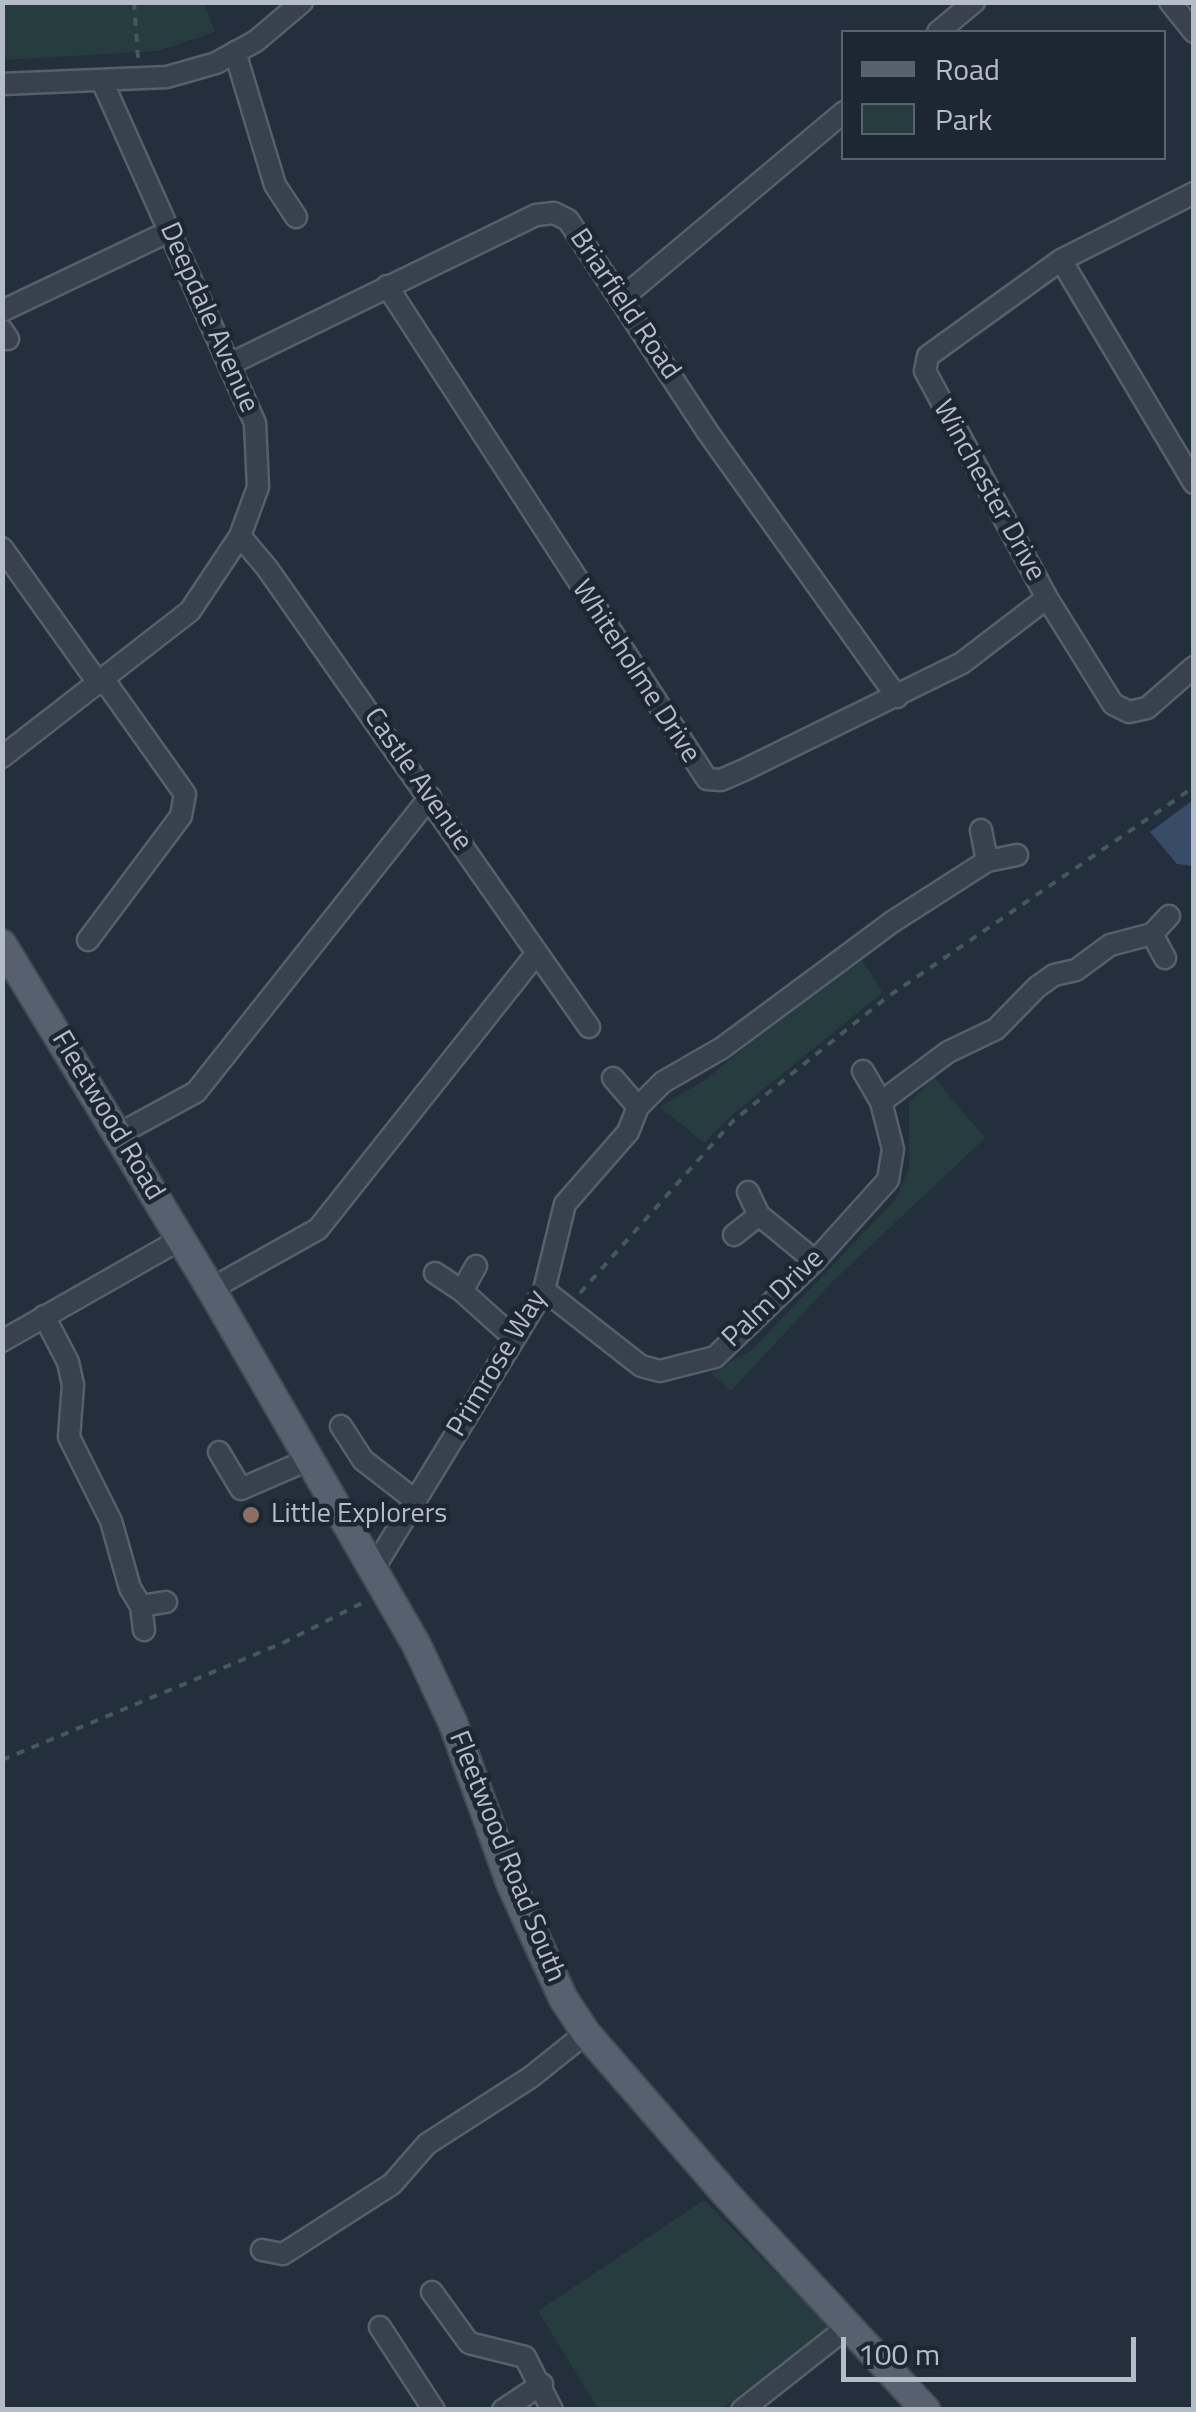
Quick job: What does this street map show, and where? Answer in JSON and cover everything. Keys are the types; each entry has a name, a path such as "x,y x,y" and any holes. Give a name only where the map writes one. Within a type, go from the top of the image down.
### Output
{"main road":[{"name":"Fleetwood Road","path":"2,944 211,1289"},
{"name":"Fleetwood Road South","path":"211,1289 380,1580 453,1722 546,1967 586,2033 724,2194 926,2410"}],"street":[{"path":"2,84 166,77 235,52 302,2"},
{"path":"940,30 974,2"},
{"path":"1170,2 1194,32"},
{"path":"235,52 270,173 296,216"},
{"name":"Deepdale Avenue","path":"2,757 190,611 240,536 258,487 255,422 102,81"},
{"path":"621,298 841,115"},
{"name":"Winchester Drive","path":"1194,193 1061,260 928,356 924,371 1047,598 1113,704 1129,712 1146,708 1194,667"},
{"name":"Briarfield Road","path":"230,364 536,215 554,212 568,220 709,434 896,696"},
{"path":"2,311 170,231"},
{"path":"1061,260 1194,483"},
{"name":"Whiteholme Drive","path":"387,286 706,779 720,780 744,770 962,663 1047,598"},
{"name":"Castle Avenue","path":"240,536 430,797 590,1027"},
{"path":"2,548 186,794 182,816 88,940"},
{"path":"119,1134 196,1092 430,797"},
{"path":"981,830 987,861"},
{"name":"Primrose Way","path":"380,1580 416,1502 544,1290 564,1204 628,1132 638,1107 663,1082 722,1048 892,922 987,861 1016,855"},
{"path":"881,1102 948,1052 996,1029 1054,975 1076,970 1110,945 1152,934 1170,916"},
{"path":"1152,934 1165,958"},
{"path":"211,1289 318,1229 537,953"},
{"name":"Palm Drive","path":"544,1290 642,1366 660,1371 715,1356 815,1260 888,1180 894,1149 881,1102 864,1071"},
{"path":"613,1078 638,1107"},
{"path":"748,1192 759,1215 815,1260"},
{"path":"734,1236 759,1215"},
{"path":"2,1341 181,1239"},
{"path":"462,1290 476,1266"},
{"path":"435,1273 462,1290 513,1337"},
{"path":"44,1316 68,1362 73,1385 70,1437 100,1493 130,1588 142,1606 144,1630"},
{"path":"342,1426 364,1460 416,1502"},
{"path":"219,1452 241,1488 310,1458"},
{"path":"142,1606 166,1602"},
{"path":"262,2250 282,2254 392,2184 428,2144 531,2077 586,2033"},
{"path":"432,2292 468,2343 525,2357 552,2410"},
{"path":"742,2410 850,2325"},
{"path":"380,2327 434,2410"},
{"path":"503,2410 542,2384"}],"path":[{"path":"134,2 142,78"},
{"path":"567,1308 733,1121 886,998 1194,787"},
{"path":"2,1760 284,1642 380,1580"}],"green space":[{"path":"2,3 204,3 215,32 158,51 3,60"},
{"path":"861,959 883,992 733,1114 704,1143 660,1107 706,1079 837,971"},
{"path":"934,1077 985,1138 833,1281 731,1391 710,1373 752,1350 895,1200 909,1168 909,1103"},
{"path":"704,2200 830,2327 722,2409 598,2409 538,2311"}],"water":[{"path":"1193,800 1193,866 1177,864 1150,832"}],"place":[{"name":"Little Explorers","path":"251,1515"}]}
